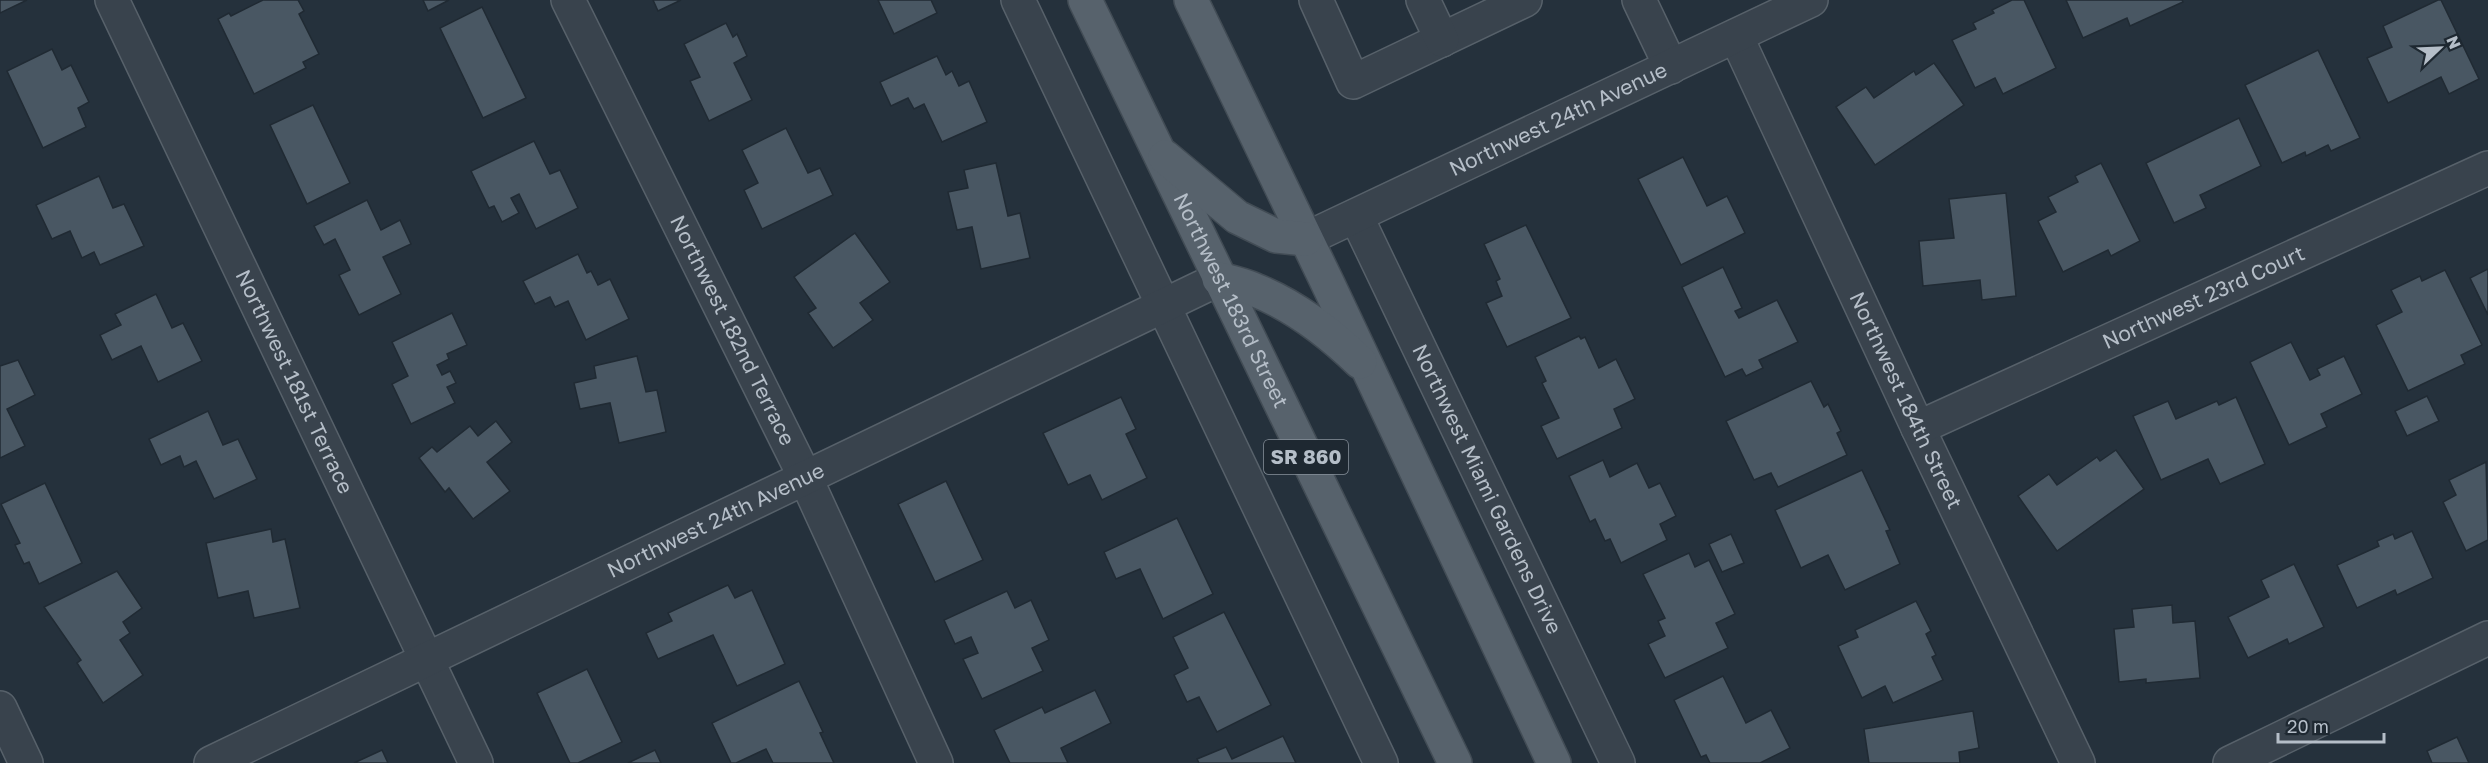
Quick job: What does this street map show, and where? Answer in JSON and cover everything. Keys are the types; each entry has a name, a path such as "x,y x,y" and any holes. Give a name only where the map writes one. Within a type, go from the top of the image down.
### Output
{"main road":[{"name":"Northwest 183rd Street","path":"1085,0 1455,763"},
{"path":"1191,0 1370,372 1554,763"},
{"path":"1157,150 1237,217 1276,236 1306,239"},
{"path":"1219,279 1256,290 1297,313 1346,349 1370,372"}],"street":[{"name":"Northwest 181st Terrace","path":"112,0 476,763"},
{"name":"Northwest 182nd Terrace","path":"568,0 805,477 936,763"},
{"path":"1018,0 1382,763"},
{"path":"1316,0 1353,82 1526,0"},
{"path":"1424,0 1442,40"},
{"path":"1639,0 1671,67"},
{"name":"Northwest 24th Avenue","path":"1306,239 1810,0"},
{"name":"Northwest 184th Street","path":"1736,36 1918,428 2078,763"},
{"name":"Northwest 23rd Court","path":"1918,428 2488,168"},
{"name":"Northwest Miami Gardens Drive","path":"1356,216 1618,763"},
{"name":"Northwest 24th Avenue","path":"211,763 1219,279"},
{"path":"2230,763 2488,638"},
{"path":"0,708 26,763"}],"building":[{"path":"0,0 27,0 0,13"},
{"path":"263,0 298,0 304,11 299,14 319,54 303,62 306,68 254,94 218,19 229,13 231,16"},
{"path":"423,0 449,0 428,11"},
{"path":"653,0 681,0 658,11"},
{"path":"878,0 931,0 937,13 894,34"},
{"path":"2012,0 2024,0 2056,68 2003,94 1995,78 1975,88 1952,40 1976,29 1973,23 1994,13 1992,10"},
{"path":"2066,0 2182,0 2183,2 2130,26 2127,18 2083,38"},
{"path":"2441,0 2479,79 2449,94 2441,77 2388,103 2367,58 2392,47 2383,26"},
{"path":"482,7 526,98 483,118 440,28"},
{"path":"726,23 733,37 737,34 747,56 734,63 752,100 709,121 690,81 700,77 684,44"},
{"path":"52,49 62,70 71,65 89,102 78,108 86,127 43,148 7,71"},
{"path":"2318,50 2360,138 2331,151 2328,145 2306,156 2305,152 2282,163 2245,85"},
{"path":"937,56 946,75 952,71 959,86 969,81 987,122 942,142 924,104 914,109 908,98 891,106 880,82"},
{"path":"1934,63 1964,105 1875,165 1836,107 1866,87 1874,98 1914,71 1916,75"},
{"path":"313,105 350,183 307,204 270,125"},
{"path":"2239,118 2261,166 2200,195 2206,208 2174,223 2146,163"},
{"path":"786,128 808,173 820,168 833,195 762,229 744,190 758,183 742,150"},
{"path":"534,141 550,174 560,170 578,208 536,229 519,194 511,198 519,213 502,222 494,206 489,208 471,171"},
{"path":"1683,157 1707,206 1727,196 1745,233 1681,265 1638,179"},
{"path":"996,163 1008,216 1020,213 1030,258 981,269 972,227 957,230 948,192 968,188 964,170"},
{"path":"2101,163 2140,241 2111,256 2108,250 2063,272 2038,221 2056,212 2048,197 2078,182 2075,176"},
{"path":"99,176 113,208 124,204 144,246 100,265 94,252 82,258 70,231 52,239 36,205"},
{"path":"2006,193 2016,296 1982,300 1980,280 1923,286 1919,241 1954,238 1949,199"},
{"path":"367,200 381,230 400,220 411,244 383,257 401,294 359,315 339,275 350,270 335,239 324,245 314,226"},
{"path":"1526,225 1571,318 1507,347 1486,303 1502,296 1496,281 1500,279 1484,244"},
{"path":"855,233 890,282 860,303 873,320 833,348 808,313 816,308 794,277"},
{"path":"578,254 587,273 591,271 598,285 610,279 629,319 586,340 568,301 555,307 550,297 535,304 523,281"},
{"path":"1723,267 1742,308 1735,311 1739,318 1777,300 1798,342 1759,360 1763,368 1746,376 1742,369 1725,377 1682,287"},
{"path":"2488,269 2488,315 2470,278"},
{"path":"2445,270 2482,345 2461,355 2465,364 2408,391 2376,325 2402,312 2391,290 2420,276 2422,281"},
{"path":"156,294 172,328 183,323 202,361 158,382 141,346 112,360 100,335 121,325 115,314"},
{"path":"452,313 467,345 447,354 449,359 437,365 442,375 450,371 456,383 447,387 455,403 411,424 392,384 408,376 392,342"},
{"path":"1579,336 1581,339 1585,337 1599,368 1616,359 1635,399 1614,409 1622,428 1557,459 1541,426 1559,418 1542,383 1546,381 1535,357"},
{"path":"2291,342 2310,380 2320,375 2317,369 2344,356 2362,394 2321,414 2327,427 2289,445 2250,362"},
{"path":"637,356 646,392 657,390 666,432 619,443 610,403 580,409 574,383 596,378 594,366"},
{"path":"18,360 35,395 7,409 25,446 0,458 0,366"},
{"path":"1811,381 1824,407 1828,404 1841,431 1837,433 1847,455 1778,487 1771,473 1754,480 1726,421"},
{"path":"2427,396 2439,421 2407,436 2395,411"},
{"path":"1121,397 1136,429 1126,434 1147,478 1102,500 1090,475 1068,485 1043,433"},
{"path":"2236,397 2265,464 2220,484 2208,459 2161,480 2133,416 2168,401 2176,419 2217,401 2219,405"},
{"path":"208,411 223,445 238,439 257,479 214,499 196,461 184,467 180,456 161,465 149,439"},
{"path":"496,421 512,442 487,462 510,491 473,519 449,488 445,492 419,458 432,447 437,452 470,426 478,436"},
{"path":"2116,450 2144,489 2057,551 2018,496 2049,474 2057,485 2097,457 2100,461"},
{"path":"1603,460 1610,477 1637,463 1649,488 1660,483 1676,516 1660,524 1667,540 1621,563 1610,539 1605,541 1595,519 1590,522 1569,476"},
{"path":"2486,462 2488,540 2466,551 2443,502 2456,495 2449,480"},
{"path":"1862,470 1890,530 1886,531 1900,564 1845,590 1828,555 1801,568 1775,510"},
{"path":"946,481 983,560 935,582 898,504"},
{"path":"45,483 82,563 39,584 29,562 24,564 15,545 20,543 1,504"},
{"path":"1177,518 1213,594 1163,619 1140,569 1116,579 1104,552"},
{"path":"271,529 273,542 285,539 300,608 254,618 248,591 218,598 206,543"},
{"path":"2412,531 2433,578 2397,595 2395,590 2357,608 2337,565 2379,546 2377,541 2393,534 2395,539"},
{"path":"1731,534 1744,563 1722,572 1709,544"},
{"path":"1689,553 1695,567 1709,560 1735,614 1716,623 1728,648 1665,678 1648,644 1665,636 1658,621 1665,618 1643,574"},
{"path":"2294,564 2324,627 2289,644 2287,639 2248,658 2228,617 2269,597 2261,580"},
{"path":"117,571 142,608 123,622 130,633 120,640 143,675 103,703 77,663 81,660 44,607"},
{"path":"728,585 735,598 752,590 785,664 737,686 713,635 658,659 646,633 672,621 668,613"},
{"path":"1007,591 1015,608 1031,600 1049,640 1032,648 1043,671 982,699 963,659 978,653 971,637 955,644 944,620"},
{"path":"1916,601 1931,631 1926,634 1936,655 1932,657 1943,680 1893,703 1885,686 1862,698 1838,646 1858,637 1855,630"},
{"path":"2172,605 2173,623 2195,621 2200,678 2146,683 2146,679 2119,682 2114,629 2134,627 2132,609"},
{"path":"1224,612 1271,705 1217,732 1199,697 1187,702 1174,675 1188,668 1173,637"},
{"path":"587,669 622,742 578,763 570,763 537,693"},
{"path":"1723,676 1746,723 1771,710 1790,748 1760,763 1710,763 1706,755 1701,757 1674,700"},
{"path":"799,681 823,732 820,733 834,763 773,763 766,749 736,763 731,763 712,723"},
{"path":"1095,690 1111,723 1061,748 1068,763 1010,763 994,730 1042,707 1045,713"},
{"path":"1973,711 1979,748 1959,752 1960,763 1869,763 1864,729"},
{"path":"1283,736 1296,763 1199,763 1197,759 1226,747 1232,759"},
{"path":"2457,737 2469,763 2432,763 2427,751"},
{"path":"382,750 388,763 354,763"},
{"path":"655,750 661,763 628,763"}]}
